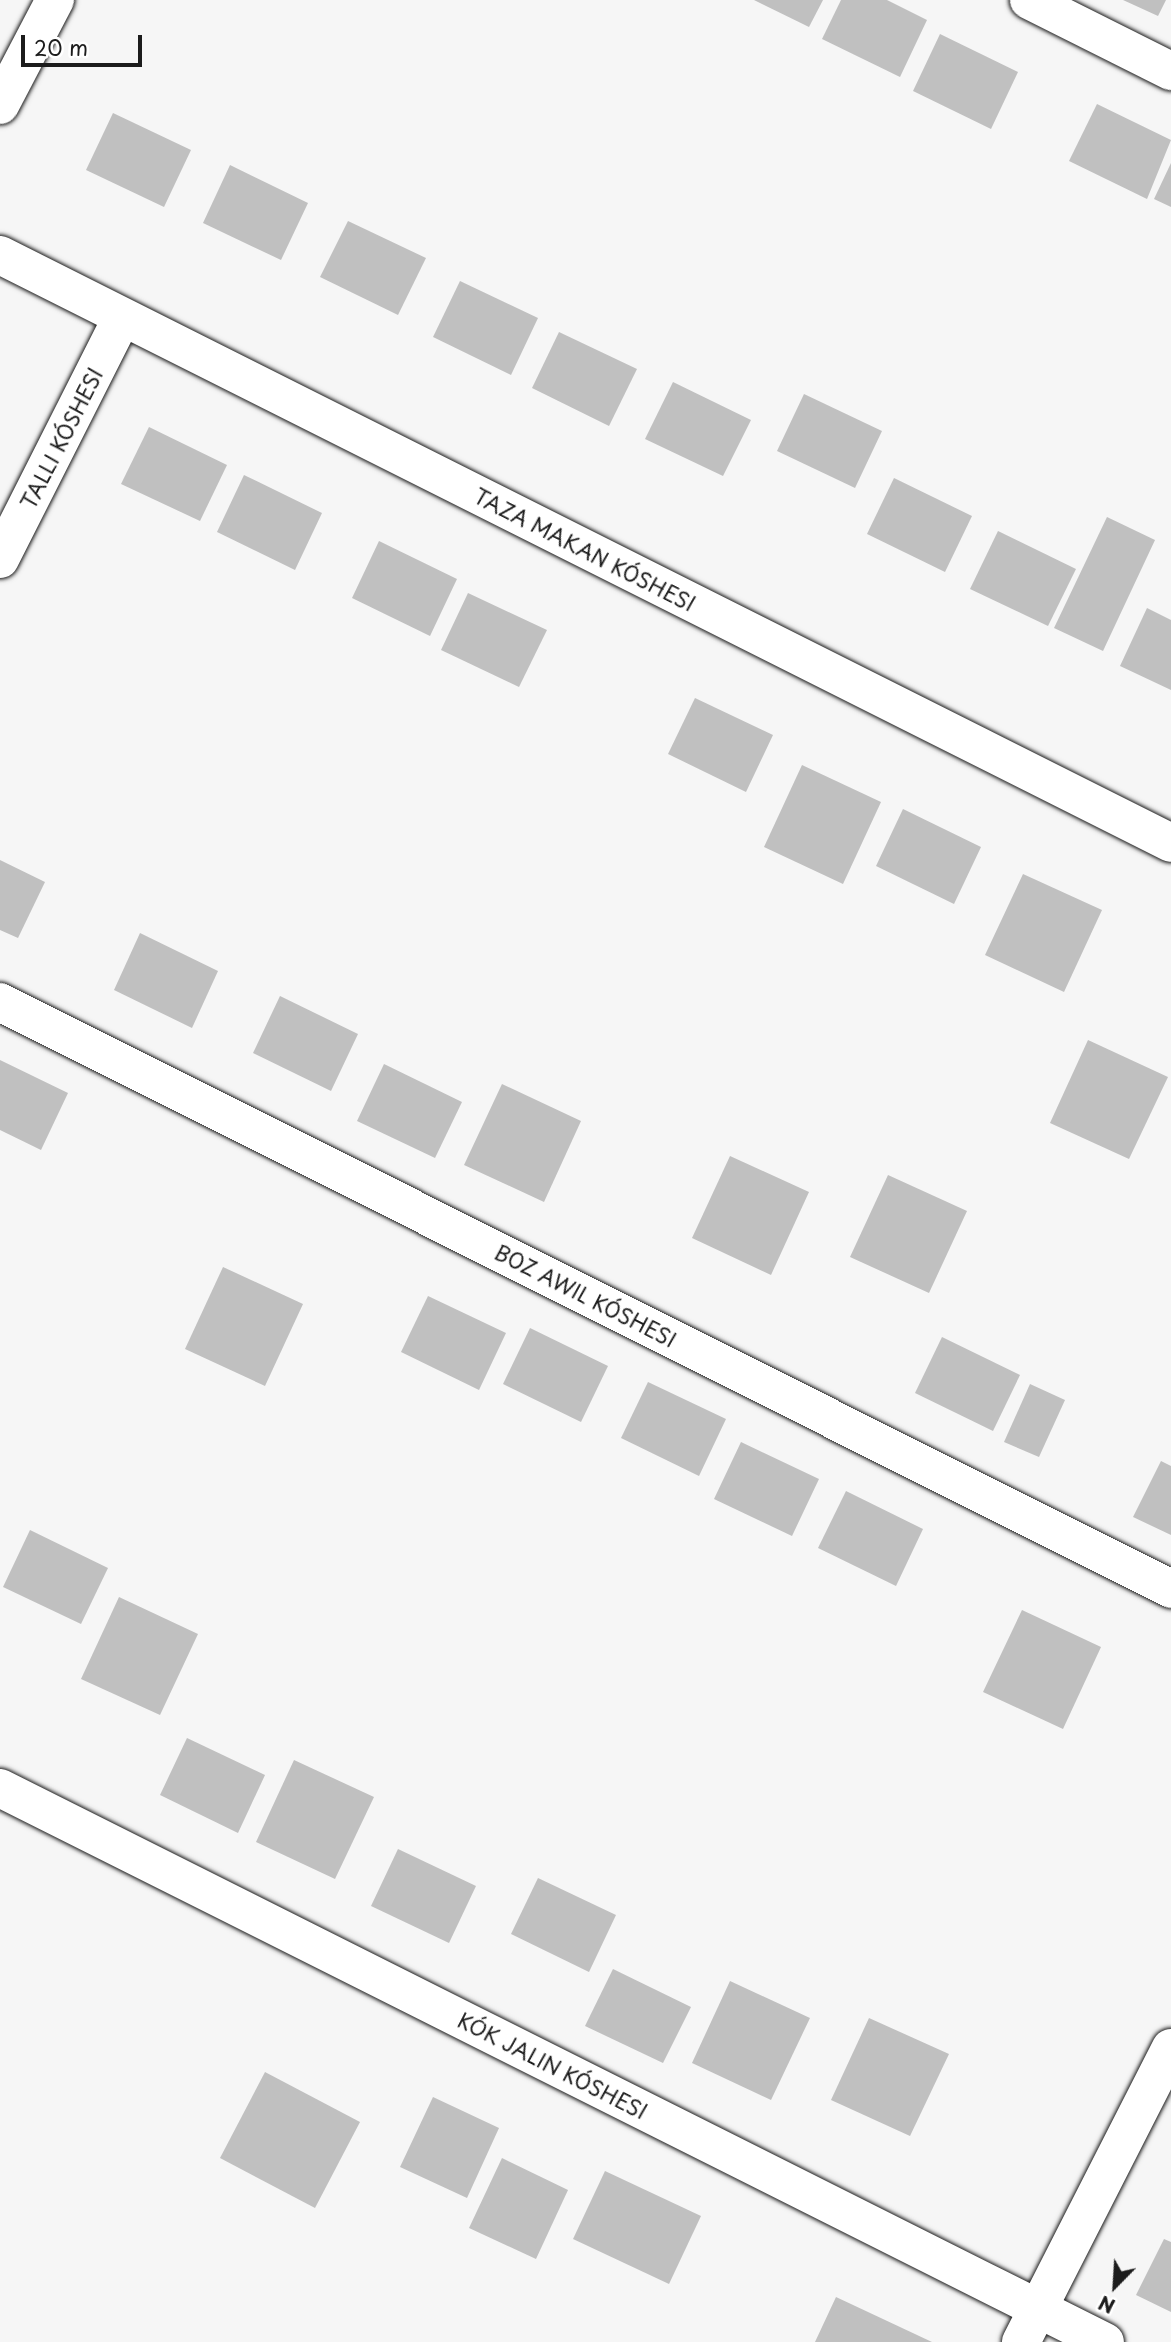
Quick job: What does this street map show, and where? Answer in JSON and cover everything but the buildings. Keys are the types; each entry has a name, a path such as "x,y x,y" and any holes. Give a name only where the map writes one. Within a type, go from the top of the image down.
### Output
{"street":[{"path":"0,105 55,0"},
{"path":"1029,0 1171,71"},
{"name":"TAZA MAKAN KÓSHESI","path":"0,255 1171,843"},
{"path":"0,559 122,317"},
{"path":"0,1002 1171,1589"},
{"path":"0,1788 1105,2342"},
{"path":"1021,2342 1171,2048"}]}
